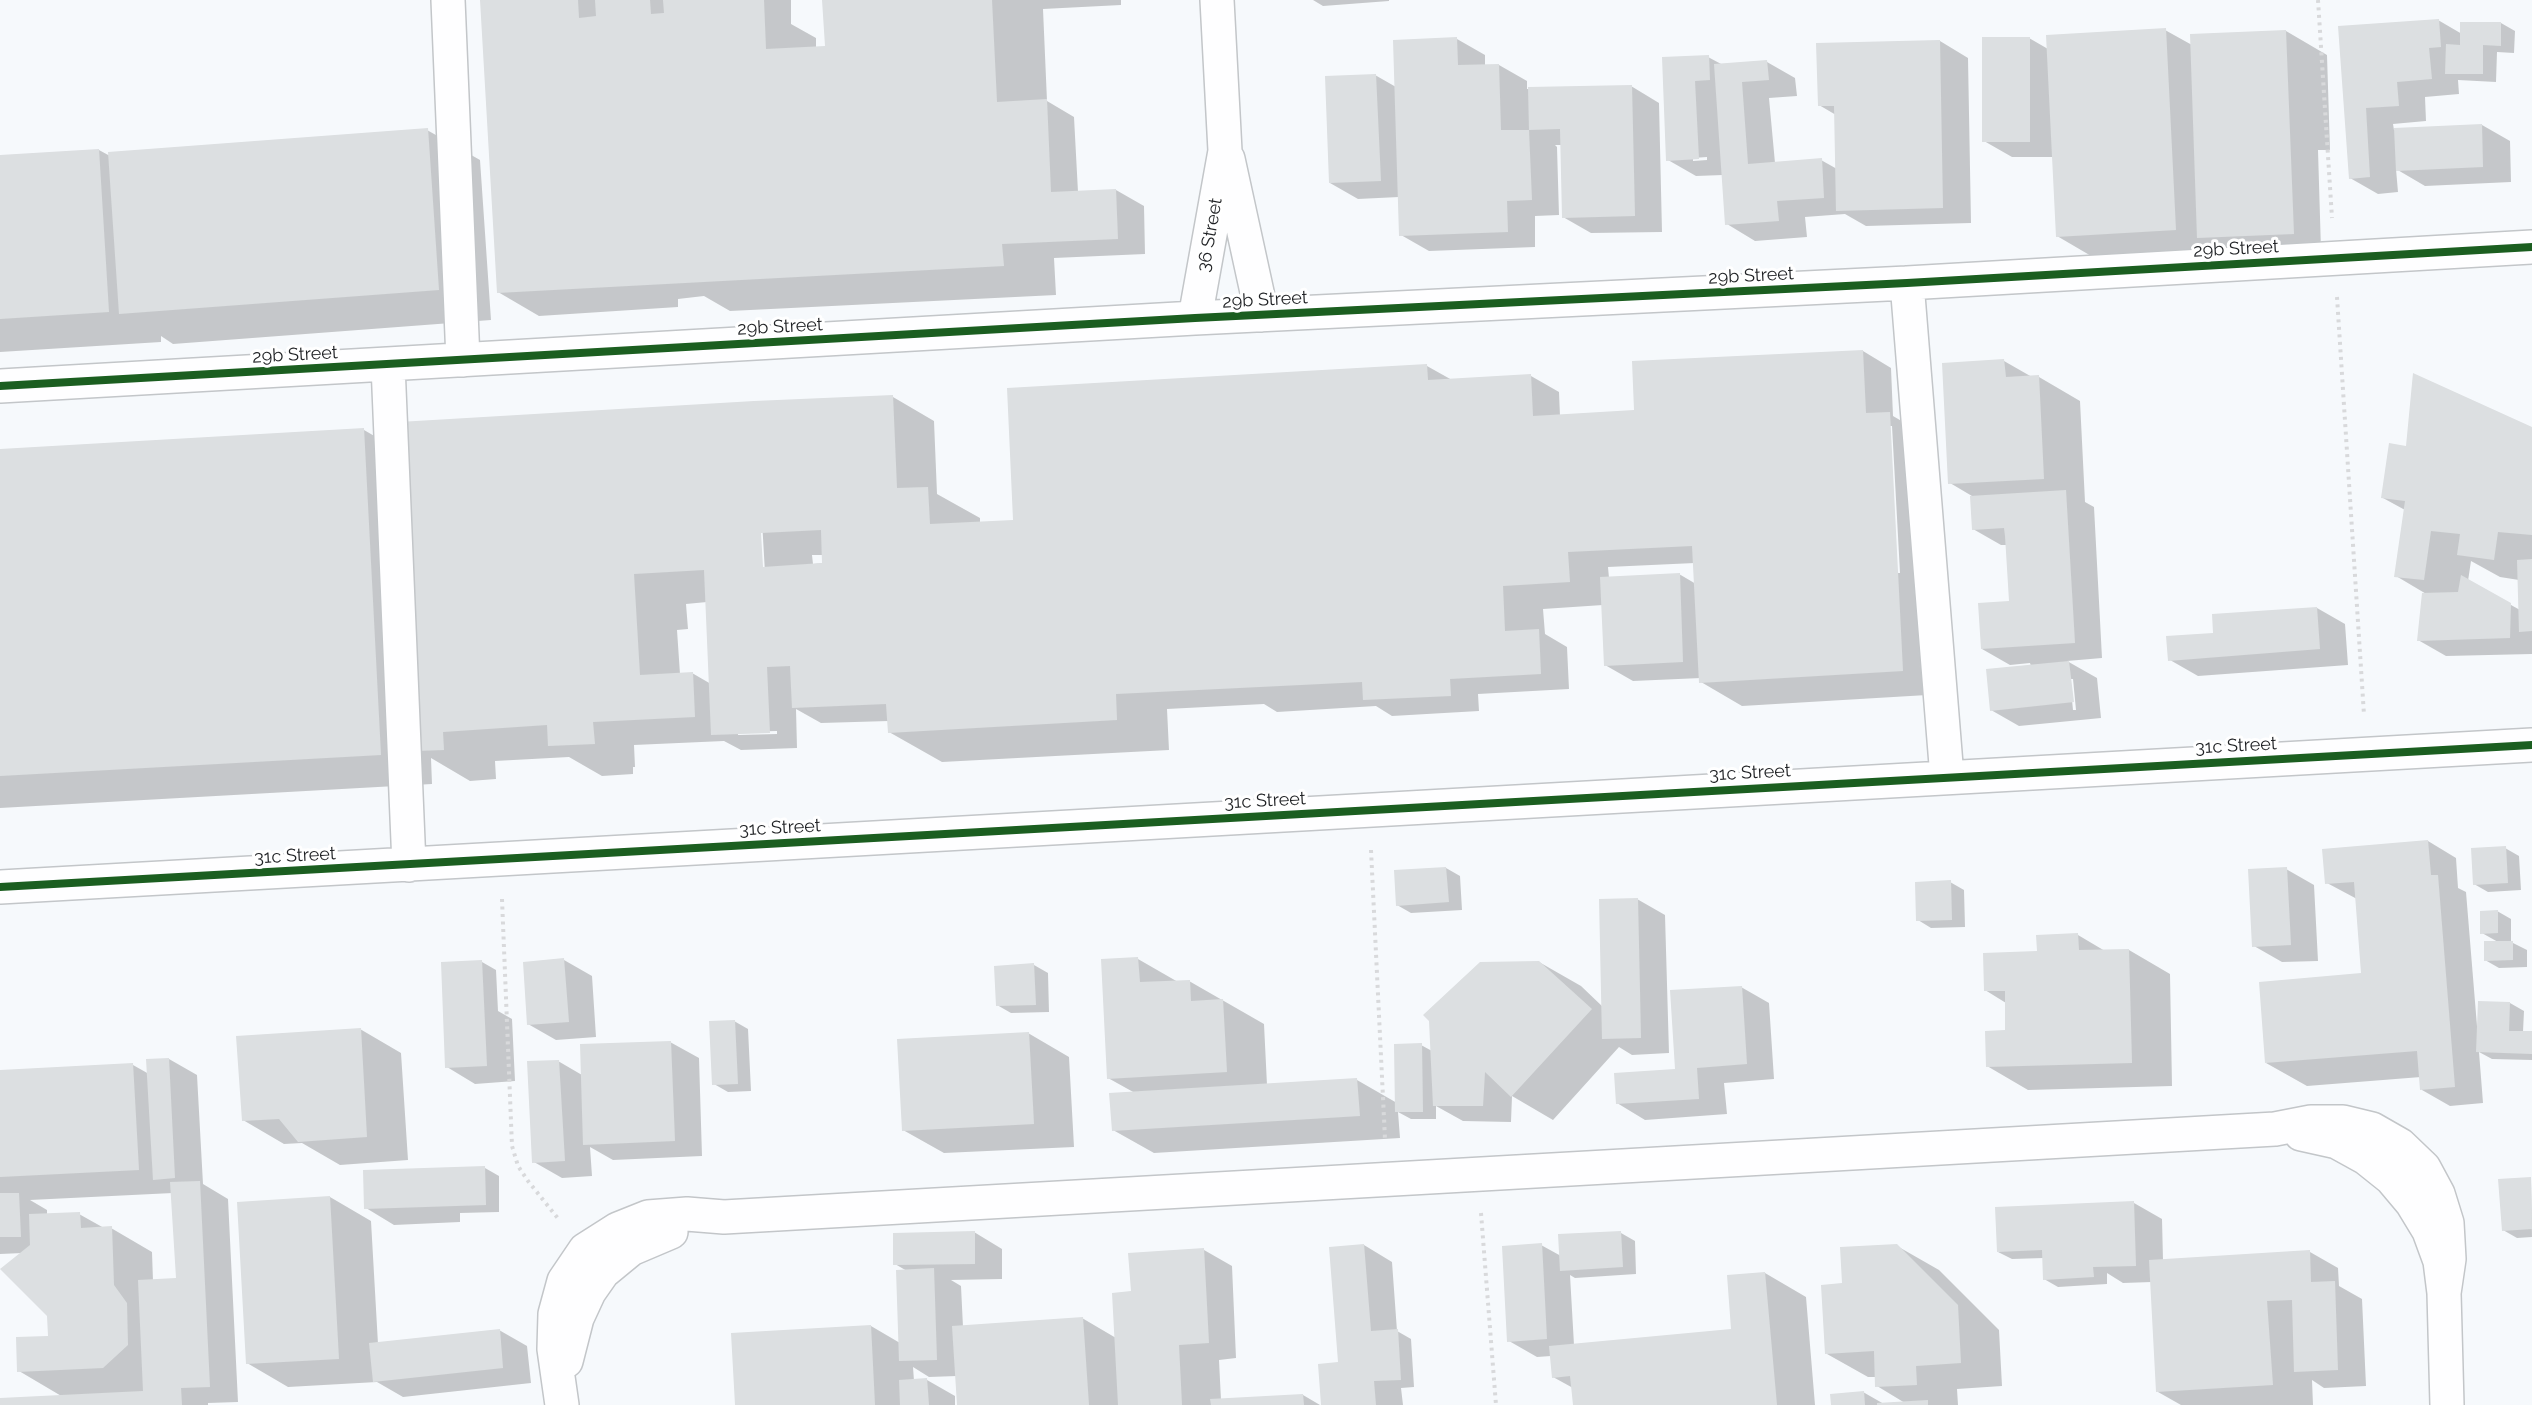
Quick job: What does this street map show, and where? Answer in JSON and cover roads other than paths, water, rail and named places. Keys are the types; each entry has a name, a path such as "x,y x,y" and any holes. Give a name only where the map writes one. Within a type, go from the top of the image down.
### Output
{"street":[{"path":"448,0 464,360"},
{"name":"36 Street","path":"1217,0 1226,151 1238,196 1262,315"},
{"name":"36 Street","path":"1195,318 1226,151"},
{"name":"29b Street","path":"0,386 1195,318 1908,283 2532,247"},
{"path":"1908,283 1947,777"},
{"path":"388,365 410,864"},
{"name":"31c Street","path":"0,887 2532,745"},
{"path":"562,1402 554,1349 555,1314 564,1281 585,1250 618,1229 648,1217 687,1214 724,1217 2275,1129 2311,1122 2343,1122 2372,1129 2400,1145 2424,1168 2438,1194 2447,1223 2449,1259 2444,1293 2447,1405"},
{"path":"562,1402 567,1352 578,1318 590,1292 603,1272 631,1249 656,1237 724,1217"}]}
